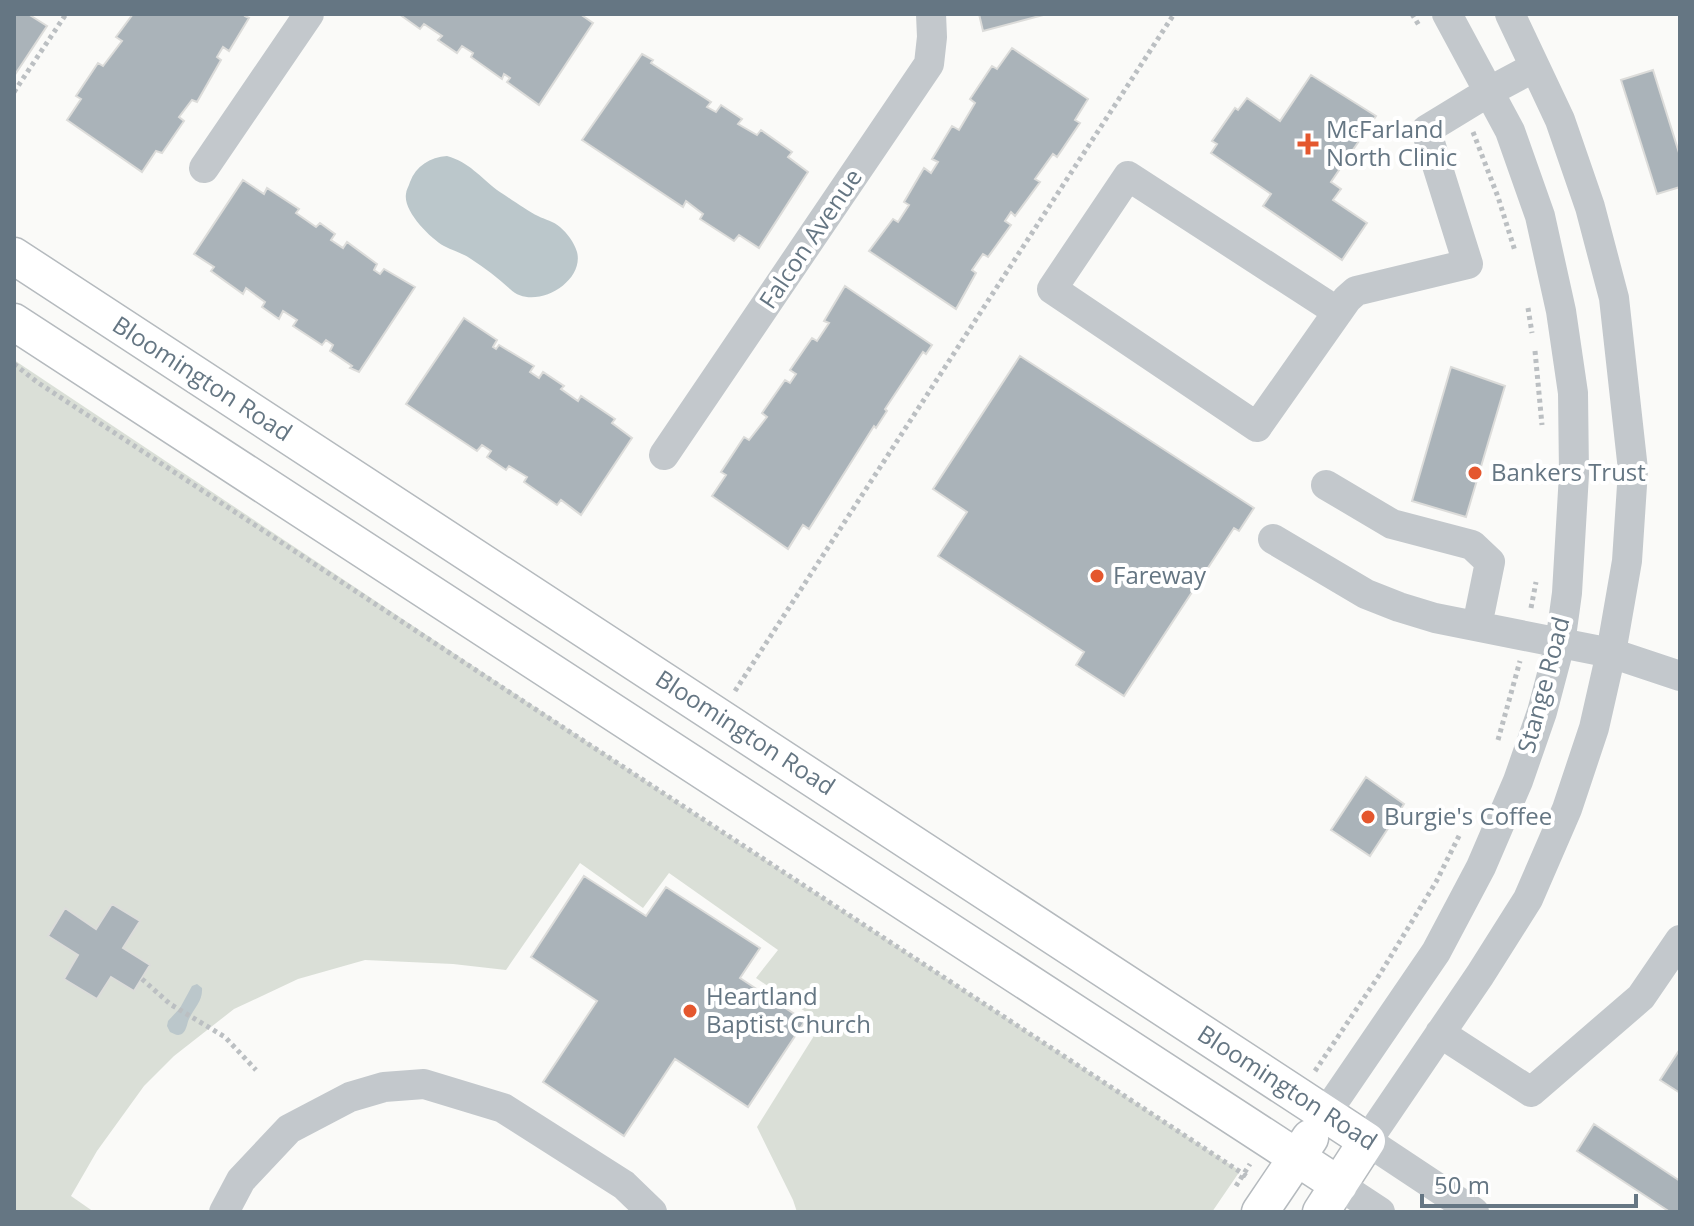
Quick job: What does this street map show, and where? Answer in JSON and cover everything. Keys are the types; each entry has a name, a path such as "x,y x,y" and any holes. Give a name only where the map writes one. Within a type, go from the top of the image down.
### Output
{"main road":[{"name":"Bloomington Road","path":"14,256 1367,1141"},
{"path":"14,322 1298,1157 1330,1198 1367,1141"},
{"name":"Stange Road","path":"1260,1212 1326,1113"}],"street":[{"path":"204,168 309,14"},
{"name":"Falcon Avenue","path":"664,455 929,64 931,14"},
{"name":"Stange Road","path":"1326,1113 1436,952 1481,867 1518,781 1542,712 1560,644 1570,558 1574,488 1573,393 1561,311 1540,216 1510,131 1447,14"},
{"path":"1367,1141 1528,899 1567,809 1594,728 1627,561 1633,470 1614,298 1590,207 1560,120 1510,14"},
{"path":"1338,312 1128,176 1052,289 1257,427 1338,312 1347,299 1356,291 1468,264 1426,130 1535,67"},
{"path":"1326,485 1392,524 1472,545 1490,562 1477,626"},
{"path":"1273,539 1366,594 1423,614 1611,653 1680,676"},
{"path":"1440,1033 1531,1092 1641,997 1680,940"},
{"path":"224,1212 241,1180 289,1129 350,1097 384,1087 424,1084 503,1108 624,1185 652,1212"},
{"name":"Bloomington Road","path":"1367,1141 1474,1212"},
{"path":"1330,1198 1380,1212"}],"path":[{"path":"14,92 66,14"},
{"path":"718,716 1174,14"},
{"path":"1470,124 1498,197 1517,261"},
{"path":"1527,303 1542,429"},
{"path":"14,364 1247,1177"},
{"path":"1531,609 1537,573"},
{"path":"1497,744 1519,666"},
{"path":"1318,1066 1419,910 1464,827"},
{"path":"142,979 170,1004 225,1037 256,1070"}],"shaded area":[{"path":"447,156 468,166 497,190 534,214 555,223 565,232 576,248 577,263 565,283 543,296 520,295 476,262 444,246 425,231 409,208 406,191 420,167 429,160"},
{"path":"14,360 706,821 1240,1171 1212,1212 797,1212 757,1127 822,1023 756,978 778,950 669,873 643,908 580,863 506,970 365,960 298,979 234,1009 174,1056 144,1086 97,1151 71,1196 94,1212 14,1212"},
{"path":"197,984 202,988 201,997 185,1030 176,1035 170,1032 168,1021 180,1008 192,986"}],"building":[{"path":"15,14 28,14 47,26 14,76"},
{"path":"133,14 246,14 249,18 229,51 223,47 217,57 221,60 197,102 192,100 179,117 184,121 162,153 156,151 142,172 67,120 81,99 76,96 98,63 103,66 122,41 116,37"},
{"path":"399,14 580,14 593,23 539,105 507,82 510,78 504,74 502,79 471,57 473,53 462,46 457,53 438,40 442,36 424,24 420,29"},
{"path":"979,14 1047,14 983,31"},
{"path":"1012,48 1088,99 1075,120 1080,123 1057,157 1053,154 1035,179 1040,182 1015,216 1011,212 1005,221 1011,225 988,257 983,254 972,270 976,273 956,309 869,251 893,219 898,222 909,205 904,202 924,168 931,173 938,162 932,159 952,126 959,130 975,103 970,99 992,66 997,69"},
{"path":"642,54 711,102 707,107 716,112 721,105 742,119 738,124 757,135 761,130 792,152 788,157 808,172 759,248 739,235 734,241 700,219 703,214 686,201 683,207 582,140"},
{"path":"1653,70 1680,156 1680,187 1657,194 1621,80"},
{"path":"1311,75 1376,116 1331,182 1341,189 1333,200 1367,223 1342,260 1263,206 1271,194 1211,153 1217,144 1212,141 1235,108 1238,110 1247,98 1280,121"},
{"path":"243,180 264,194 267,188 299,209 296,213 316,227 320,223 335,234 331,240 343,248 347,242 377,264 374,270 380,274 384,269 415,287 359,372 330,351 333,345 326,340 322,345 293,326 297,320 283,311 279,319 262,307 265,302 246,288 243,294 211,271 214,267 194,254"},
{"path":"845,286 932,345 926,354 923,352 809,529 803,525 788,549 712,496 726,475 721,472 744,437 749,440 767,417 762,413 785,380 790,383 796,374 790,370 812,338 817,341 829,323 824,321"},
{"path":"464,318 497,340 493,347 496,349 499,345 534,366 530,372 539,378 543,372 564,386 561,389 578,401 581,396 615,419 612,423 632,438 581,515 561,500 557,505 524,482 527,477 509,466 506,470 487,457 491,451 482,445 477,451 406,404"},
{"path":"1020,356 1254,508 1239,531 1234,528 1124,696 1076,665 1084,652 938,556 967,512 933,489"},
{"path":"1451,367 1505,386 1466,517 1412,501"},
{"name":"Burgie's Coffee","path":"1366,777 1404,804 1370,856 1331,830"},
{"name":"Heartland Baptist Church","path":"584,876 646,916 666,887 760,948 740,978 805,1021 748,1107 675,1059 624,1136 543,1082 597,1001 531,957"},
{"path":"112,904 140,921 123,948 150,965 134,991 111,977 97,999 64,979 78,955 48,936 65,908 96,929"},
{"path":"1680,1049 1680,1093 1660,1080"},
{"path":"1594,1124 1680,1181 1680,1212 1670,1212 1577,1151"}],"place":[{"name":"McFarland North Clinic","path":"1308,144"},
{"name":"Bankers Trust","path":"1475,473"},
{"name":"Fareway","path":"1097,576"},
{"name":"Burgie's Coffee","path":"1368,817"},
{"name":"Heartland Baptist Church","path":"690,1011"}]}
